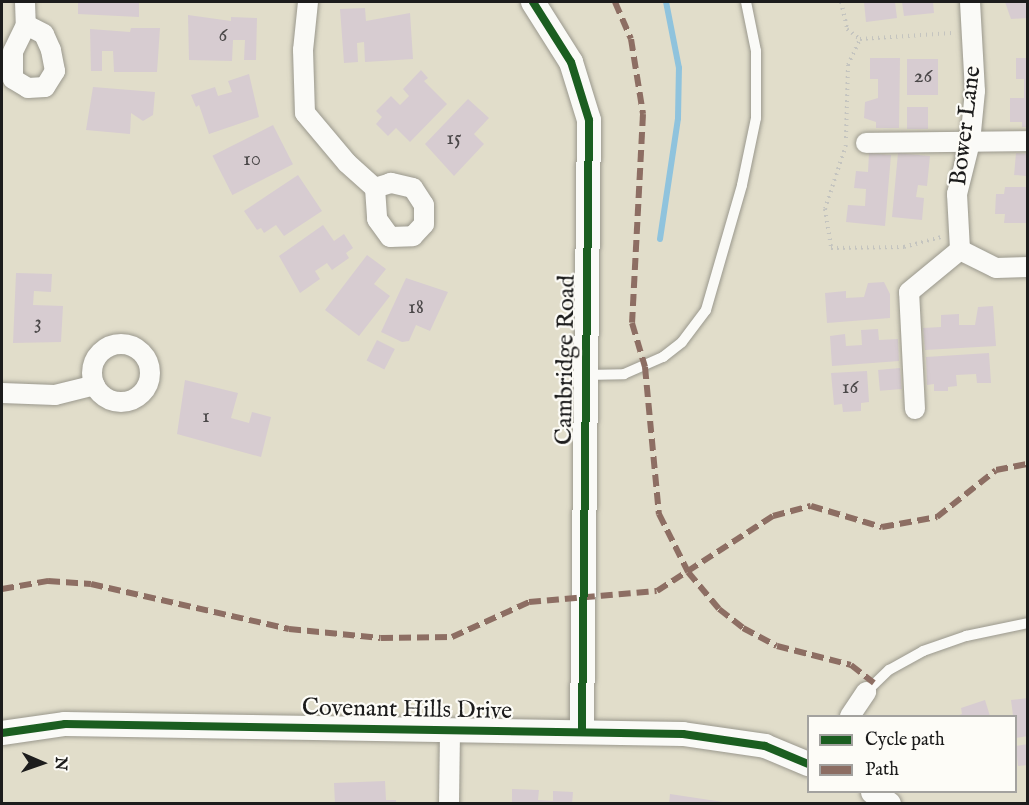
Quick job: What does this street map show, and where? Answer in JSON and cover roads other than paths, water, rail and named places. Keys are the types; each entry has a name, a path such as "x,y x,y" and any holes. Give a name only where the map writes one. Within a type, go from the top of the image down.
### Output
{"street":[{"path":"25,2 26,25"},
{"path":"308,2 303,50 305,113 347,163 375,188"},
{"name":"Cambridge Road","path":"533,2 552,25 571,62 589,120 582,732"},
{"name":"Bower Lane","path":"960,250 957,194 969,142 975,91 970,2"},
{"path":"866,142 1028,141"},
{"path":"915,409 909,292 960,250 996,268 1028,267"},
{"path":"2,393 55,395 95,385"},
{"path":"851,715 866,692"},
{"name":"Covenant Hills Drive","path":"2,733 64,724 683,734 765,746 807,764"},
{"path":"449,804 450,730"},
{"path":"874,793 889,804"}],"lane":[{"path":"585,375 624,374 645,367 682,342 706,310 739,195 756,118 756,51 746,2"},
{"path":"866,692 889,670 923,651 966,636 1028,623"}],"waterway":[{"path":"660,239 678,118 679,68 666,2"}]}
